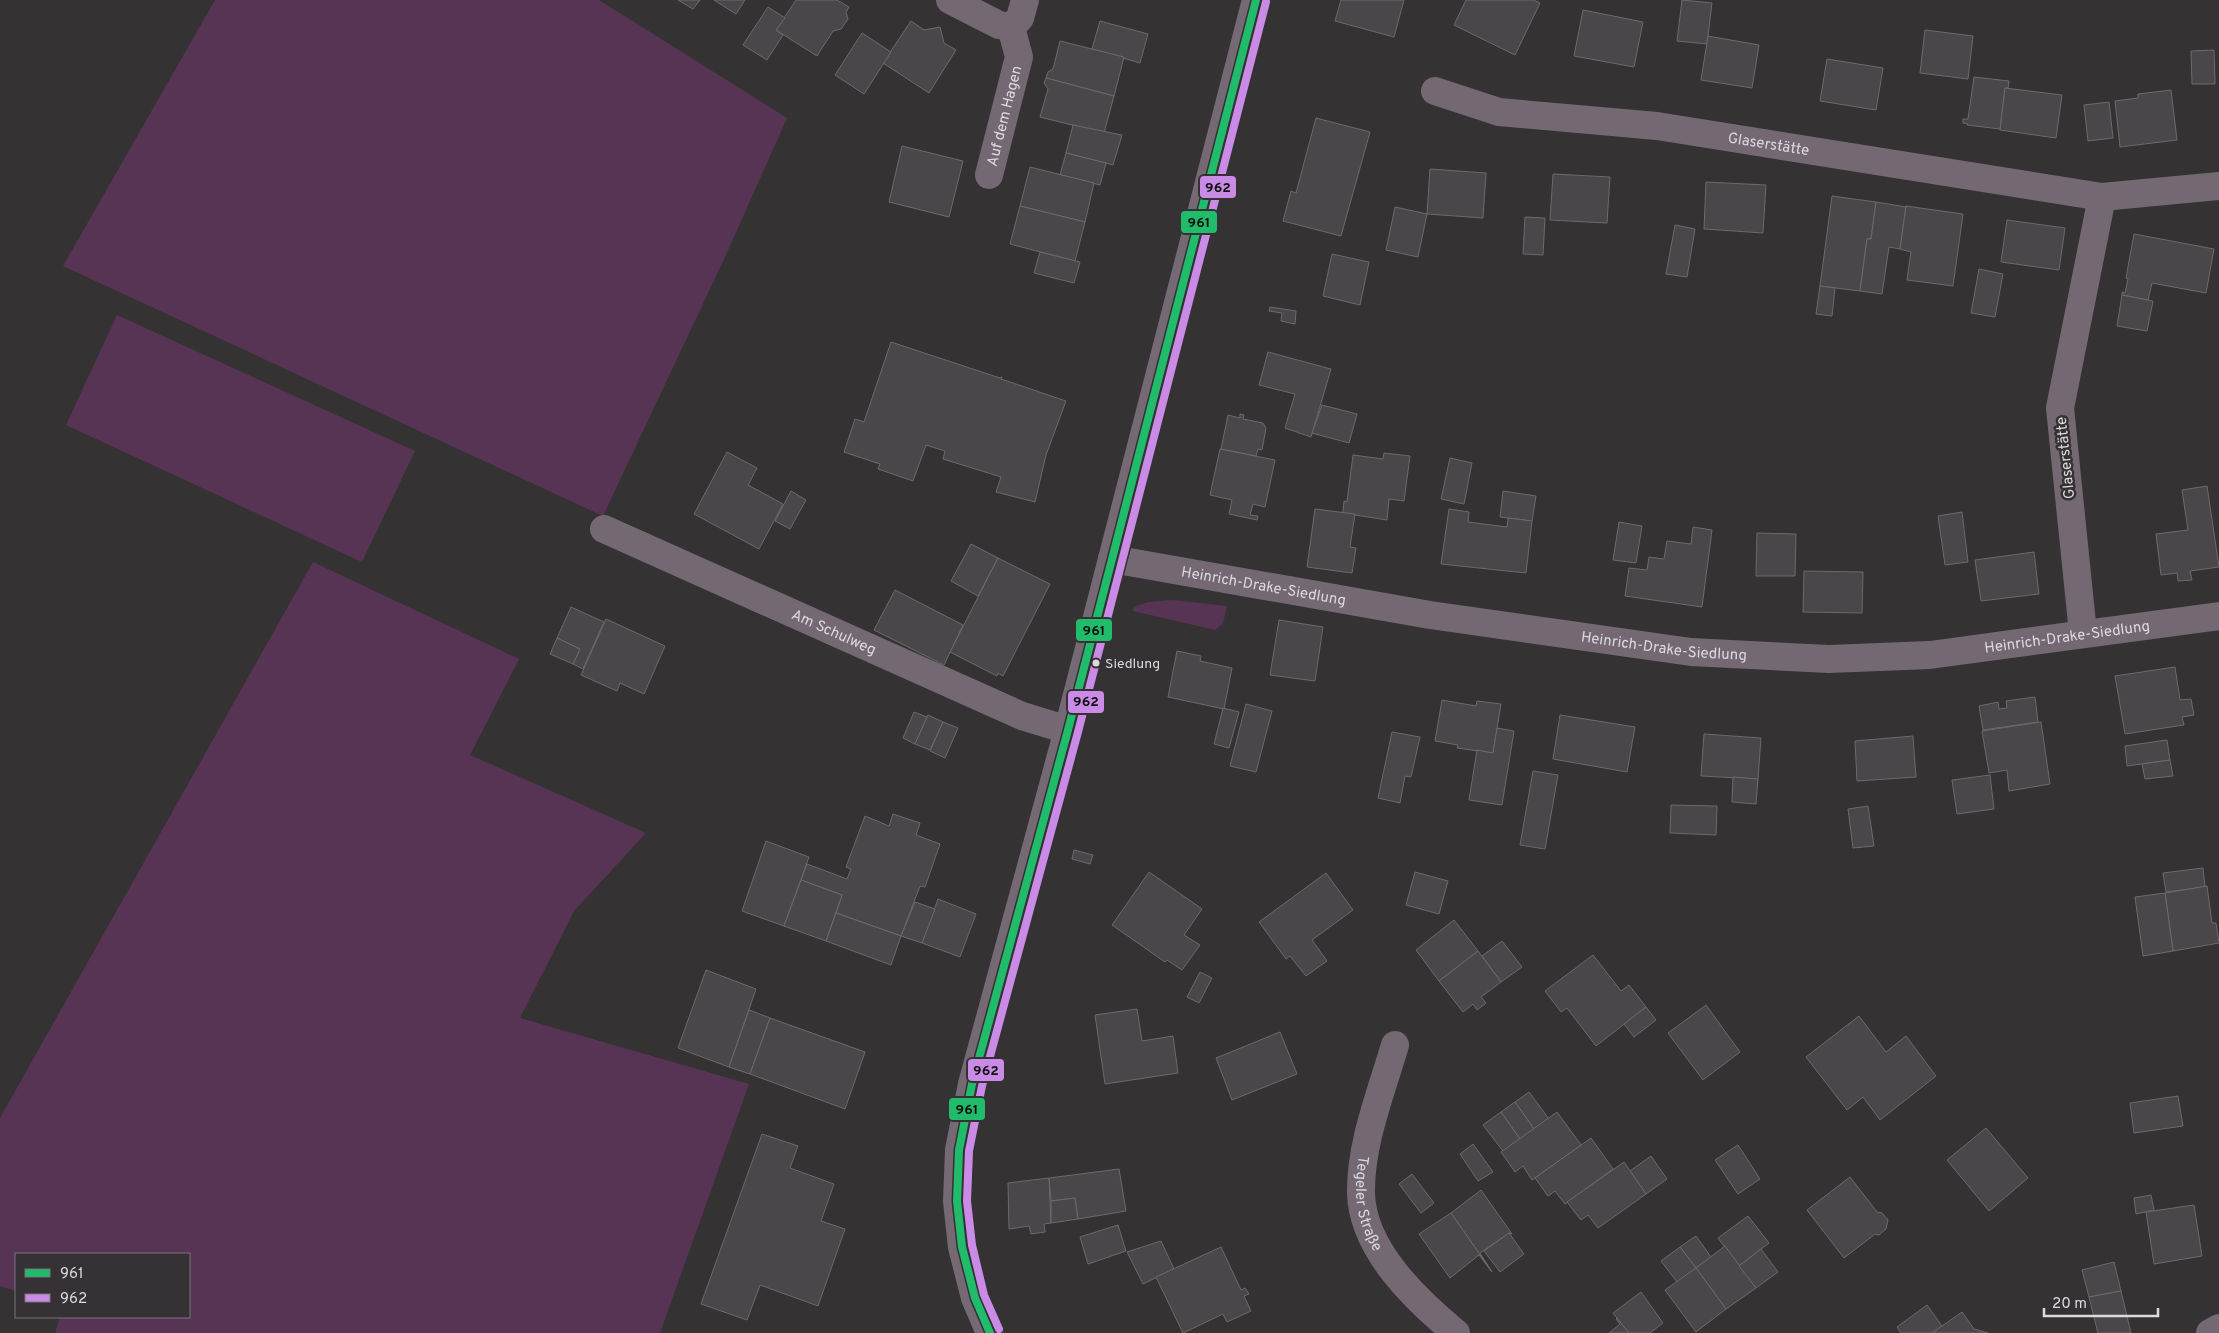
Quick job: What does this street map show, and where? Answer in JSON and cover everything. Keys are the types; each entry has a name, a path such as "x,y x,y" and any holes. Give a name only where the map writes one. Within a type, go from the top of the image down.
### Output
{"main road":[{"path":"990,1333 975,1298 962,1247 957,1201 958,1150 972,1084 1068,730 1256,0"}],"street":[{"path":"950,0 999,25 1012,27 1020,18 1025,0"},
{"name":"Auf dem Hagen","path":"989,175 1019,57 1012,27"},
{"name":"Glaserstätte","path":"1435,91 1499,112 1657,126 2102,197 2219,186"},
{"name":"Glaserstätte","path":"2083,633 2060,408 2102,197"},
{"name":"Am Schulweg","path":"604,529 1022,716 1068,730"},
{"name":"Heinrich-Drake-Siedlung","path":"1112,559 1430,615 1691,652 1829,659 1930,655 2219,616"},
{"name":"Tegeler Straße","path":"1395,1045 1368,1135 1361,1197 1368,1224 1379,1250 1401,1282 1424,1307 1456,1333"},
{"path":"2210,1333 2219,1328"}],"shaded area":[{"path":"215,0 599,0 787,118 725,257 603,516 63,266"},
{"path":"117,315 415,451 362,562 66,425"},
{"path":"313,562 519,659 470,755 646,833 574,911 520,1018 749,1084 660,1333 55,1333 60,1318 190,1318 190,1253 15,1253 15,1291 0,1286 0,1118"},
{"path":"1172,600 1227,606 1223,623 1215,630 1133,611 1134,607 1148,602"}],"building":[{"path":"678,0 700,0 693,9"},
{"path":"714,0 745,0 736,14"},
{"path":"796,0 837,0 849,7 846,12 848,19 841,29 833,31 817,56 776,30"},
{"path":"1341,0 1404,0 1394,37 1335,21"},
{"path":"1466,0 1533,0 1540,3 1515,55 1454,25"},
{"path":"1682,0 1712,3 1707,44 1677,41"},
{"path":"768,7 785,18 776,30 783,35 767,60 743,45"},
{"path":"1583,10 1643,22 1634,67 1574,56"},
{"path":"911,21 924,30 940,27 944,43 956,50 929,93 883,63"},
{"path":"1100,21 1148,34 1140,63 1092,49"},
{"path":"1925,30 1973,36 1968,79 1920,73"},
{"path":"862,33 891,52 864,94 835,75"},
{"path":"1708,36 1759,45 1752,88 1701,80"},
{"path":"1060,41 1124,57 1114,96 1046,78 1048,72 1053,69"},
{"path":"2214,50 2215,84 2192,84 2191,51"},
{"path":"1827,59 1883,68 1876,110 1820,101"},
{"path":"1974,77 2009,81 2008,88 2005,88 2000,129 1963,123 1963,119 1968,119"},
{"path":"1046,78 1114,96 1104,133 1040,117 1048,89 1044,83"},
{"path":"2005,88 2062,95 2056,138 2000,130"},
{"path":"2171,90 2177,140 2120,147 2115,101 2138,98 2138,94"},
{"path":"2109,102 2113,138 2088,141 2084,105"},
{"path":"1316,118 1370,132 1341,236 1283,221 1291,191 1296,193"},
{"path":"1073,125 1122,135 1113,165 1066,153"},
{"path":"902,146 963,161 949,217 889,202"},
{"path":"1066,153 1106,163 1100,185 1060,175"},
{"path":"1030,167 1094,183 1085,222 1020,206"},
{"path":"1430,169 1486,173 1483,218 1427,214"},
{"path":"1553,174 1610,177 1607,223 1550,220"},
{"path":"1706,182 1766,185 1763,233 1704,229"},
{"path":"1832,196 1876,202 1871,239 1867,239 1860,291 1820,286"},
{"path":"1876,202 1906,207 1900,249 1889,247 1882,294 1860,291 1867,239 1871,239"},
{"path":"1020,206 1085,222 1075,261 1010,244"},
{"path":"1906,206 1963,214 1953,286 1907,280 1911,252 1900,249"},
{"path":"1395,207 1427,214 1418,257 1386,250"},
{"path":"1525,217 1545,218 1543,255 1523,254"},
{"path":"2007,220 2065,228 2059,270 2001,262"},
{"path":"1675,225 1695,229 1687,277 1666,274"},
{"path":"2134,234 2214,249 2206,293 2152,283 2148,300 2122,295 2122,292 2125,293 2128,279 2126,278"},
{"path":"1040,252 1080,262 1074,283 1034,273"},
{"path":"1332,254 1369,262 1360,305 1323,296"},
{"path":"1979,269 2003,274 1995,317 1971,313"},
{"path":"1820,286 1835,288 1832,316 1816,314"},
{"path":"2122,295 2153,301 2147,331 2117,326"},
{"path":"1270,307 1296,311 1295,324 1281,321 1282,313 1269,311"},
{"path":"891,342 1000,378 1002,377 1001,379 1066,401 1046,455 1035,502 996,492 1001,477 943,459 945,451 926,445 913,481 878,469 880,464 844,452 855,419 864,422"},
{"path":"1268,352 1331,369 1311,437 1285,428 1295,394 1259,385"},
{"path":"1322,405 1357,414 1349,443 1312,433"},
{"path":"1240,414 1244,415 1243,419 1263,423 1266,428 1262,450 1258,449 1256,456 1221,449 1228,415 1240,418"},
{"path":"1220,449 1275,460 1265,507 1253,504 1250,515 1258,516 1257,520 1229,514 1232,500 1210,495"},
{"path":"727,452 757,468 748,485 783,504 759,549 694,514"},
{"path":"1384,453 1410,456 1404,501 1389,499 1387,520 1343,513 1344,501 1347,502 1353,455 1383,459"},
{"path":"1450,458 1472,463 1464,504 1441,499"},
{"path":"2207,486 2219,567 2190,571 2192,580 2178,581 2177,573 2161,575 2156,534 2188,530 2182,490"},
{"path":"791,491 806,500 790,529 775,521"},
{"path":"1503,491 1536,496 1532,521 1500,517"},
{"path":"1315,509 1355,514 1350,547 1356,548 1352,573 1307,567"},
{"path":"1449,509 1469,512 1468,522 1507,527 1508,518 1532,521 1526,573 1441,564"},
{"path":"1962,512 1968,562 1945,565 1938,516"},
{"path":"1619,522 1642,526 1636,563 1613,560"},
{"path":"1693,527 1712,530 1702,607 1625,596 1629,568 1647,570 1649,557 1664,559 1667,541 1691,544"},
{"path":"1757,533 1796,534 1795,576 1756,576"},
{"path":"971,544 998,558 978,596 951,581"},
{"path":"2034,552 2039,594 1981,601 1975,560"},
{"path":"998,558 1050,584 1003,676 998,673 997,676 950,652"},
{"path":"1804,571 1863,572 1862,613 1803,612"},
{"path":"895,590 963,625 944,665 874,630"},
{"path":"571,607 604,622 583,669 573,664 580,649 557,638"},
{"path":"606,619 665,646 644,694 620,683 617,691 581,675"},
{"path":"1279,620 1323,627 1315,681 1270,675"},
{"path":"557,638 580,649 573,664 550,654"},
{"path":"1177,651 1201,656 1200,661 1232,668 1224,709 1168,697"},
{"path":"2175,667 2180,700 2191,699 2194,715 2182,717 2184,725 2125,734 2115,676"},
{"path":"2035,697 2038,722 1983,730 1979,706 1998,702 1999,709 2007,708 2006,701"},
{"path":"1442,700 1476,706 1477,701 1501,704 1493,753 1457,748 1458,745 1435,741"},
{"path":"1246,704 1272,711 1256,772 1230,766"},
{"path":"1223,708 1239,712 1229,748 1214,744"},
{"path":"914,712 927,717 915,744 903,738"},
{"path":"928,715 943,722 930,750 915,744"},
{"path":"1560,715 1635,727 1627,772 1553,759"},
{"path":"943,722 958,728 945,758 930,751"},
{"path":"2041,722 2050,784 2009,791 2007,770 1989,773 1982,731"},
{"path":"1497,728 1514,731 1502,805 1469,800 1477,750 1493,753"},
{"path":"1392,732 1420,737 1411,777 1405,776 1400,803 1378,798"},
{"path":"1704,734 1761,738 1758,779 1701,776"},
{"path":"1913,736 1916,777 1857,781 1855,741"},
{"path":"2167,740 2170,760 2127,766 2125,746"},
{"path":"2170,760 2173,776 2145,779 2142,764"},
{"path":"1533,771 1558,775 1545,849 1520,845"},
{"path":"1990,775 1994,809 1957,814 1952,780"},
{"path":"1733,777 1758,779 1756,804 1732,802"},
{"path":"1671,805 1717,806 1716,835 1670,833"},
{"path":"1868,806 1874,846 1853,848 1848,809"},
{"path":"893,814 920,823 916,835 940,844 925,887 920,886 901,936 836,913 842,895 801,880 807,864 847,879 851,869 846,867 865,816 889,826"},
{"path":"766,841 809,857 784,926 742,911"},
{"path":"1074,850 1093,855 1090,864 1072,859"},
{"path":"2203,868 2205,887 2166,892 2163,873"},
{"path":"1149,872 1202,909 1184,935 1200,945 1182,970 1167,960 1165,962 1112,925"},
{"path":"1415,872 1448,881 1439,914 1406,905"},
{"path":"1326,873 1353,910 1312,940 1327,961 1306,976 1290,956 1286,959 1259,922"},
{"path":"801,880 842,895 826,941 784,926"},
{"path":"2207,886 2212,923 2216,923 2219,943 2173,951 2165,893"},
{"path":"2165,893 2173,951 2143,956 2135,897"},
{"path":"938,899 976,914 960,957 922,943"},
{"path":"915,902 935,909 922,943 901,936"},
{"path":"836,913 901,936 891,965 826,941"},
{"path":"1454,920 1478,951 1439,981 1416,950"},
{"path":"1502,941 1522,967 1501,982 1482,956"},
{"path":"1478,951 1501,982 1481,997 1486,1003 1477,1010 1473,1004 1463,1012 1439,981"},
{"path":"1593,955 1621,991 1629,985 1646,1007 1596,1046 1567,1008 1561,1012 1545,991"},
{"path":"706,970 756,989 729,1067 678,1048"},
{"path":"1200,972 1212,978 1199,1003 1187,997"},
{"path":"1706,1005 1740,1052 1703,1080 1668,1033"},
{"path":"1646,1007 1656,1020 1634,1037 1624,1024"},
{"path":"1137,1009 1142,1041 1173,1036 1178,1073 1105,1084 1095,1015"},
{"path":"749,1010 770,1018 750,1074 729,1067"},
{"path":"1859,1016 1886,1052 1906,1036 1936,1076 1880,1120 1863,1097 1847,1110 1806,1057"},
{"path":"770,1018 865,1052 845,1109 750,1074"},
{"path":"1280,1032 1297,1074 1232,1100 1216,1058"},
{"path":"1529,1092 1549,1119 1534,1129 1515,1102"},
{"path":"2178,1096 2183,1126 2134,1133 2130,1103"},
{"path":"1515,1102 1534,1129 1520,1139 1501,1112"},
{"path":"1501,1112 1520,1139 1503,1151 1483,1125"},
{"path":"1557,1112 1581,1145 1532,1180 1523,1166 1515,1172 1501,1152"},
{"path":"1986,1128 2028,1178 1989,1211 1947,1160"},
{"path":"762,1134 798,1146 790,1168 834,1184 821,1221 845,1229 818,1306 760,1285 747,1320 701,1304"},
{"path":"1591,1138 1613,1169 1565,1204 1555,1191 1548,1196 1535,1178"},
{"path":"1473,1144 1493,1172 1478,1181 1460,1154"},
{"path":"1738,1145 1760,1179 1738,1194 1715,1160"},
{"path":"1651,1156 1667,1179 1646,1194 1630,1171"},
{"path":"1624,1162 1646,1194 1598,1228 1588,1215 1581,1220 1567,1202"},
{"path":"1119,1169 1126,1211 1078,1219 1075,1198 1051,1201 1049,1178"},
{"path":"1412,1174 1434,1203 1421,1213 1399,1184"},
{"path":"1850,1177 1877,1212 1882,1213 1888,1220 1886,1229 1879,1235 1875,1234 1844,1258 1807,1210"},
{"path":"1049,1178 1051,1223 1044,1224 1045,1232 1031,1234 1029,1226 1009,1229 1008,1183"},
{"path":"1481,1190 1512,1234 1509,1233 1480,1253 1492,1272 1451,1213"},
{"path":"2151,1195 2154,1210 2136,1214 2134,1198"},
{"path":"1075,1198 1078,1219 1051,1223 1051,1201"},
{"path":"2194,1205 2202,1256 2154,1264 2146,1212"},
{"path":"1451,1213 1492,1272 1479,1255 1450,1278 1419,1234"},
{"path":"1748,1216 1769,1243 1739,1266 1718,1238"},
{"path":"1118,1225 1126,1251 1088,1264 1080,1237"},
{"path":"1509,1233 1524,1254 1500,1272 1484,1251"},
{"path":"1696,1236 1711,1257 1696,1268 1680,1247"},
{"path":"1161,1241 1174,1269 1143,1284 1127,1252"},
{"path":"1725,1246 1756,1288 1726,1309 1696,1268"},
{"path":"1221,1247 1241,1290 1245,1288 1249,1294 1244,1296 1251,1311 1227,1322 1223,1314 1183,1333 1156,1277"},
{"path":"1680,1247 1696,1268 1677,1282 1661,1261"},
{"path":"1761,1249 1778,1272 1756,1288 1739,1266"},
{"path":"2114,1262 2121,1291 2089,1297 2082,1270"},
{"path":"1696,1268 1726,1309 1696,1332 1665,1290"},
{"path":"2121,1291 2131,1333 2098,1333 2089,1297"},
{"path":"1641,1292 1663,1323 1650,1333 1629,1333 1613,1313"},
{"path":"1927,1305 1942,1326 1932,1333 1901,1333 1897,1327"},
{"path":"1962,1312 1974,1329 1988,1333 1932,1333"},
{"path":"1617,1318 1629,1333 1609,1333 1620,1324"}],"transit line":[{"name":"961","path":"990,1333 975,1298 962,1247 957,1201 959,1150 972,1084 1068,730 1256,0"},
{"name":"962","path":"999,1329 984,1295 972,1245 967,1201 969,1151 982,1086 1078,732 1266,2"}],"place":[{"name":"Siedlung","path":"1096,663"}]}
